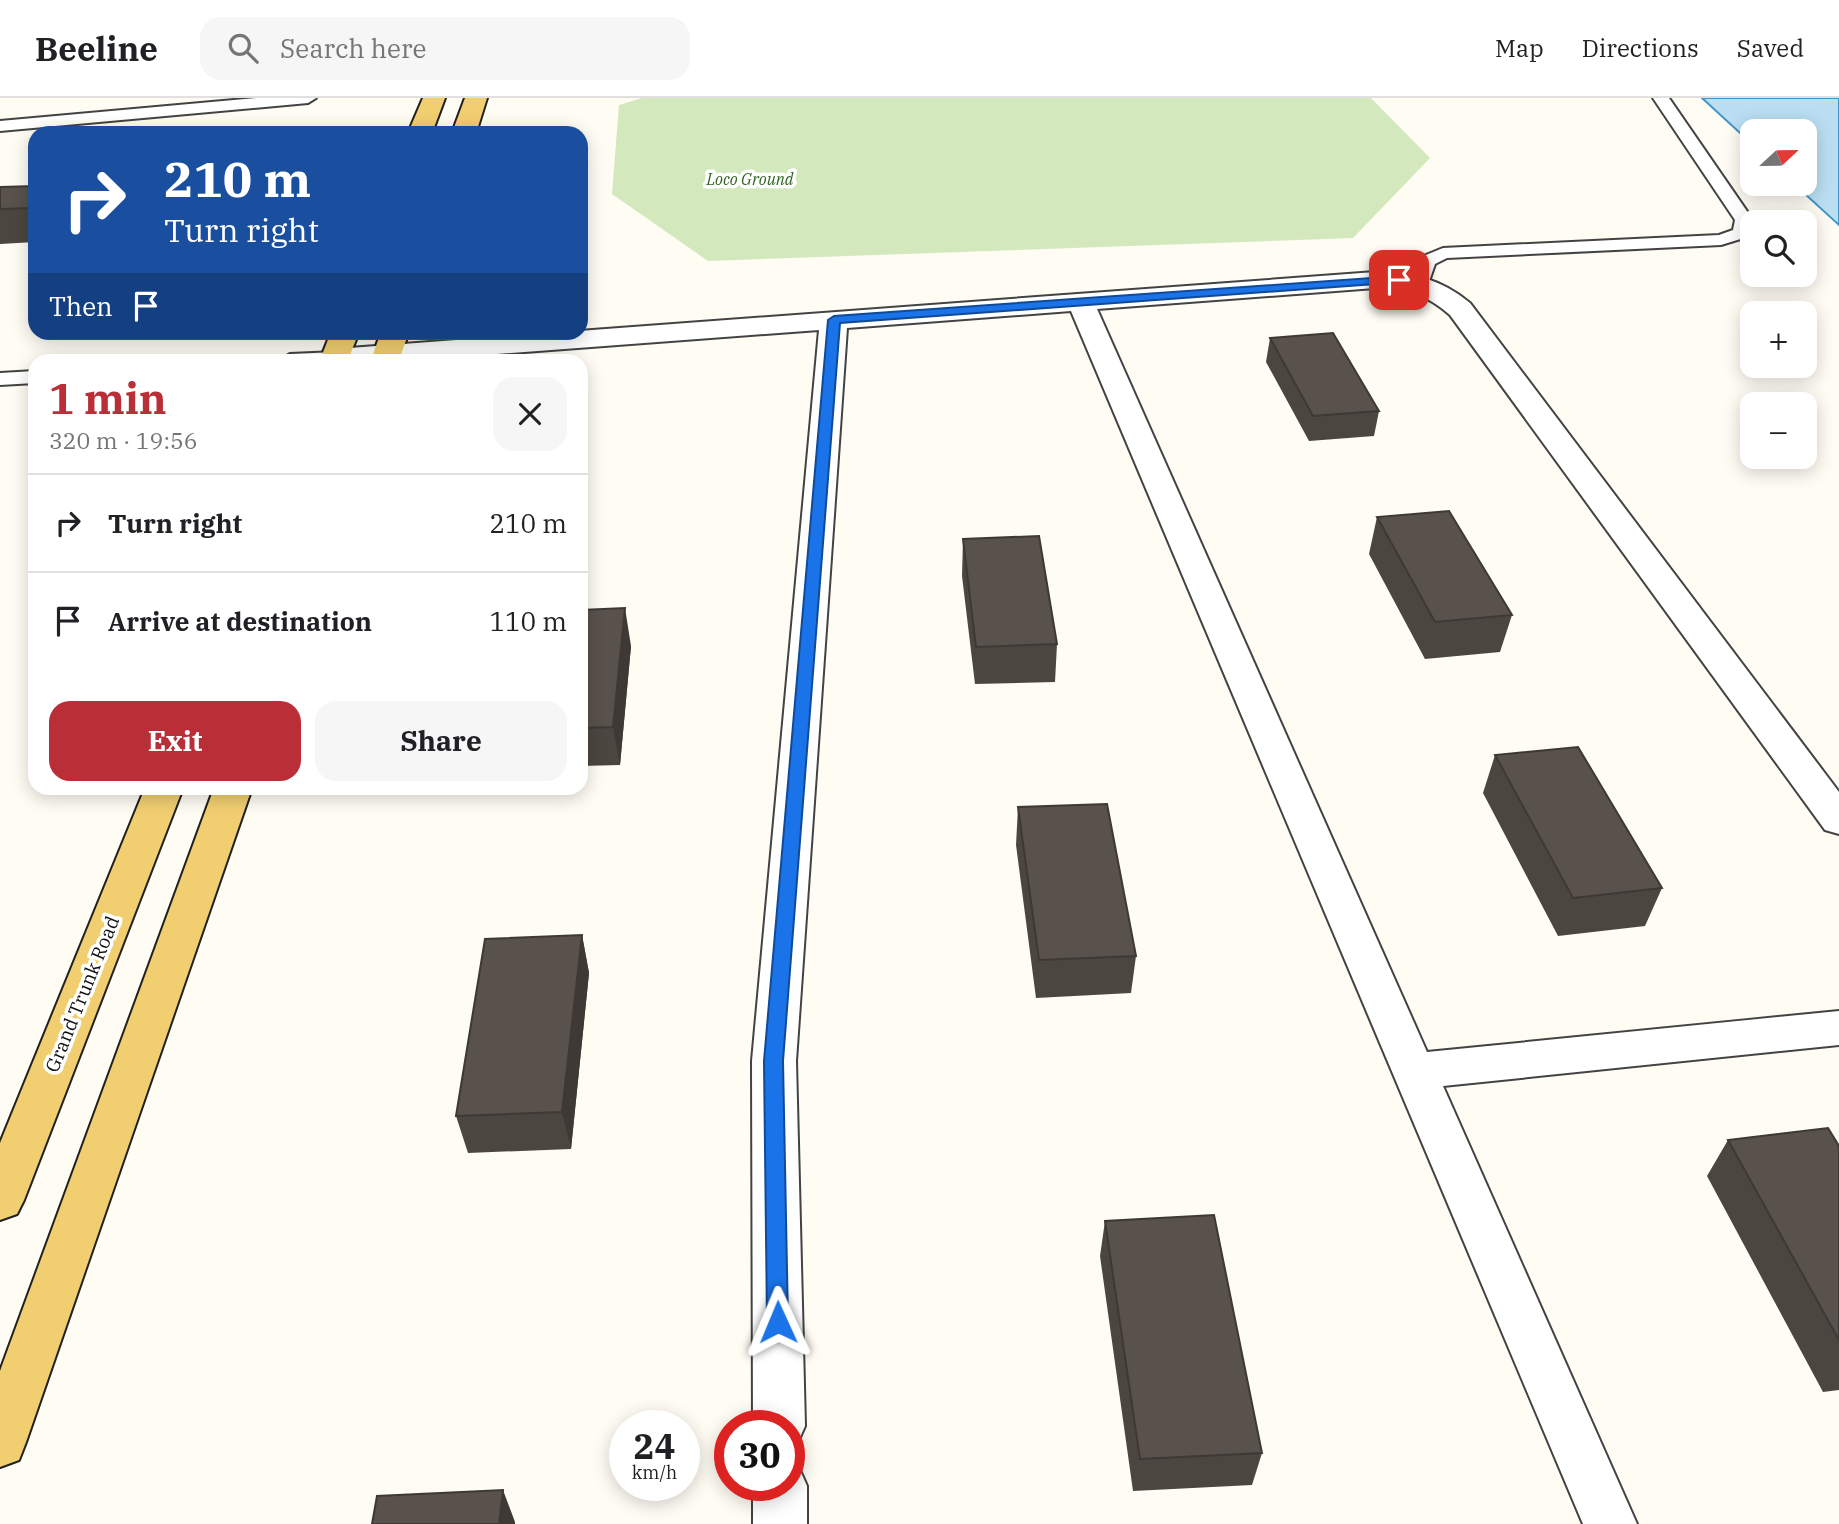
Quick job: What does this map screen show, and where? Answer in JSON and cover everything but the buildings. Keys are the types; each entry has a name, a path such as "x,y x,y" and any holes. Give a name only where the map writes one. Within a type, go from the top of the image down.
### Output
{"main road":[{"path":"423,126 434,98"},
{"path":"467,126 477,98"},
{"name":"Grand Trunk Road","path":"0,1200 161,795"},
{"path":"0,1442 231,795"}],"street":[{"path":"588,336 1375,280 1421,283 1441,292 1460,309 1839,820"},
{"path":"1080,301 1610,1524"},
{"path":"779,1410 774,1061 834,320"},
{"path":"338,350 527,340"},
{"path":"1412,1071 1839,1028"},
{"path":"780,1501 780,1524"}],"lane":[{"path":"0,126 308,98"},
{"path":"1421,283 1427,261 1443,253 1721,240 1741,233 1744,220 1661,98"},
{"path":"319,354 338,350"},
{"path":"0,379 28,377"}],"green space":[{"name":"Loco Ground","path":"642,98 1371,98 1430,158 1353,238 708,261 612,194 619,105"}],"water":[{"path":"1702,98 1839,98 1839,225 1807,196 1817,196 1817,119 1740,119 1740,133"}],"route":[{"path":"778,1322 774,1061 834,320 1399,280"}]}
